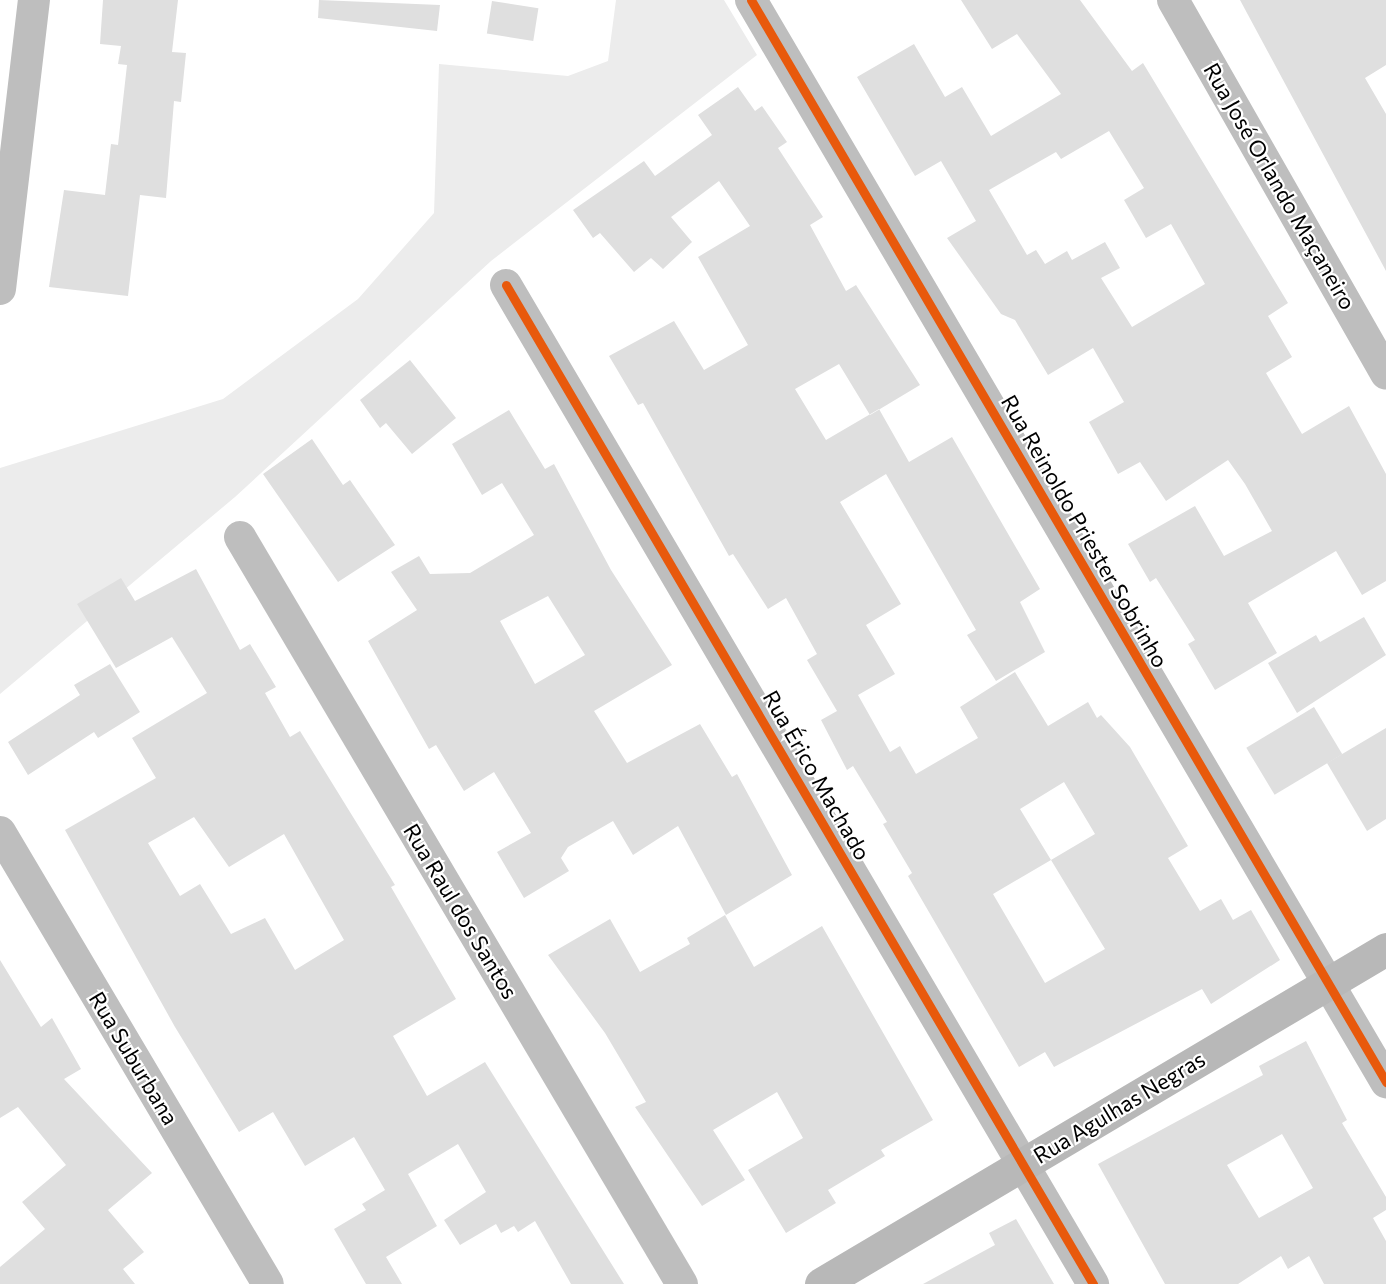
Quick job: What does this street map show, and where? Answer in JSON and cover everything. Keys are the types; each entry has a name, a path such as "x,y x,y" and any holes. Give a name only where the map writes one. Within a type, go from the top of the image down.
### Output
{"street":[{"path":"0,289 34,0"},
{"name":"Rua Reinoldo Priester Sobrinho","path":"751,0 1386,1083"},
{"name":"Rua José Orlando Maçaneiro","path":"1173,0 1386,373"},
{"name":"Rua Érico Machado","path":"506,285 1094,1284"},
{"name":"Rua Raul dos Santos","path":"240,537 682,1284"},
{"name":"Rua Suburbana","path":"0,832 268,1284"},
{"name":"Rua Agulhas Negras","path":"821,1284 1386,949"}],"shaded area":[{"path":"616,0 724,0 757,55 491,261 235,497 0,694 0,468 223,399 358,299 434,213 439,64 568,76 608,61"}],"building":[{"path":"103,0 178,0 172,52 186,53 181,102 174,101 166,198 140,195 128,296 49,287 64,190 105,195 111,144 118,145 127,65 118,64 121,46 100,44"},
{"path":"319,0 440,5 437,31 318,18"},
{"path":"961,0 1080,0 1132,71 1143,63 1288,303 1268,316 1292,357 1266,373 1302,434 1349,406 1386,474 1386,581 1362,595 1336,551 1248,603 1277,653 1215,690 1188,644 1195,640 1156,578 1150,582 1128,544 1195,506 1224,556 1272,531 1245,484 1228,460 1166,501 1140,462 1118,474 1089,422 1124,402 1093,348 1048,375 1015,320 1001,314 947,238 976,221 941,161 915,176 857,77 914,44 945,97 962,87 991,136 1061,94 1017,34 992,49","holes":["1109,131 1144,188 1124,200 1146,238 1171,224 1205,284 1132,327 1101,278 1120,268 1105,242 1072,260 1067,251 1045,264 1036,250 1027,255 989,190 1056,152 1061,159"]},
{"path":"1240,0 1386,0 1386,65 1365,78 1386,114 1386,271"},
{"path":"492,1 538,8 533,41 487,34"},
{"path":"738,87 755,111 762,106 787,142 778,148 823,217 810,225 846,291 856,285 920,385 879,409 909,462 952,437 1040,589 1020,602 1045,652 996,681 967,635 976,630 886,474 840,502 901,604 866,625 895,674 858,695 890,752 900,746 916,774 978,738 960,707 1015,672 1048,726 1088,702 1097,718 1101,715 1130,747 1188,846 1168,858 1200,911 1221,899 1233,920 1251,910 1280,960 1211,1004 1202,989 1054,1067 1045,1052 1019,1067 908,876 912,873 883,824 887,822 853,766 847,770 821,720 837,711 807,660 817,654 786,598 768,609 733,554 729,556 643,403 638,405 609,356 674,321 704,370 748,345 698,257 750,226 719,181 671,217 692,242 663,269 651,258 634,272 600,233 593,238 573,210 644,161 655,176 712,135 698,115","holes":["839,364 870,414 826,440 795,389","1064,782 1095,834 1051,860 1020,809","1051,860 1105,949 1045,983 993,894"]},
{"path":"410,360 456,418 412,454 386,423 380,428 360,400"},
{"path":"509,410 545,469 554,464 611,570 672,665 594,711 627,763 700,724 732,777 737,774 792,875 726,915 678,826 633,855 613,821 568,847 561,858 569,871 524,898 497,852 531,833 494,772 464,791 436,745 429,749 368,641 417,610 391,572 419,556 430,574 470,573 534,535 502,483 482,495 452,444","holes":["548,596 585,655 535,684 500,621"]},
{"path":"312,439 343,485 350,480 395,545 338,582 263,474"},
{"path":"196,569 240,650 250,644 276,687 265,693 290,737 300,731 395,885 391,887 456,999 393,1036 427,1096 485,1062 624,1284 571,1284 535,1221 518,1232 514,1226 501,1233 496,1224 460,1245 444,1220 486,1192 458,1144 408,1174 437,1226 386,1257 402,1284 366,1284 334,1229 366,1210 362,1204 385,1190 354,1137 305,1166 273,1112 239,1132 175,1027 65,830 156,778 132,738 207,693 172,637 116,668 77,604 121,578 135,601","holes":["194,817 229,867 284,834 344,940 295,970 265,918 231,934 200,884 180,896 148,843"]},
{"path":"1364,617 1386,655 1297,713 1268,663 1316,635 1320,642"},
{"path":"110,664 140,712 98,738 94,732 28,775 8,742 80,695 74,685"},
{"path":"1314,707 1342,754 1275,795 1246,748"},
{"path":"1386,728 1386,819 1367,831 1327,763"},
{"path":"725,915 754,967 822,926 933,1120 881,1150 885,1156 828,1190 836,1203 786,1233 748,1170 803,1138 777,1092 713,1130 745,1180 702,1206 635,1107 646,1102 605,1033 548,955 610,919 640,972 690,944 687,938"},
{"path":"0,960 41,1027 52,1018 81,1069 64,1079 152,1173 108,1210 144,1252 123,1269 135,1284 0,1284 0,1267 45,1229 22,1202 66,1165 18,1107 0,1118"},
{"path":"1306,1041 1347,1120 1342,1123 1386,1197 1386,1210 1373,1218 1386,1241 1386,1284 1324,1284 1309,1256 1288,1269 1281,1256 1238,1284 1165,1284 1098,1164 1263,1075 1259,1066","holes":["1282,1134 1313,1188 1259,1218 1227,1165"]},
{"path":"1016,1219 1054,1284 923,1284 995,1245 989,1233"}],"cycle path":[{"path":"751,0 1386,1082"},
{"path":"506,285 1093,1284"}]}
